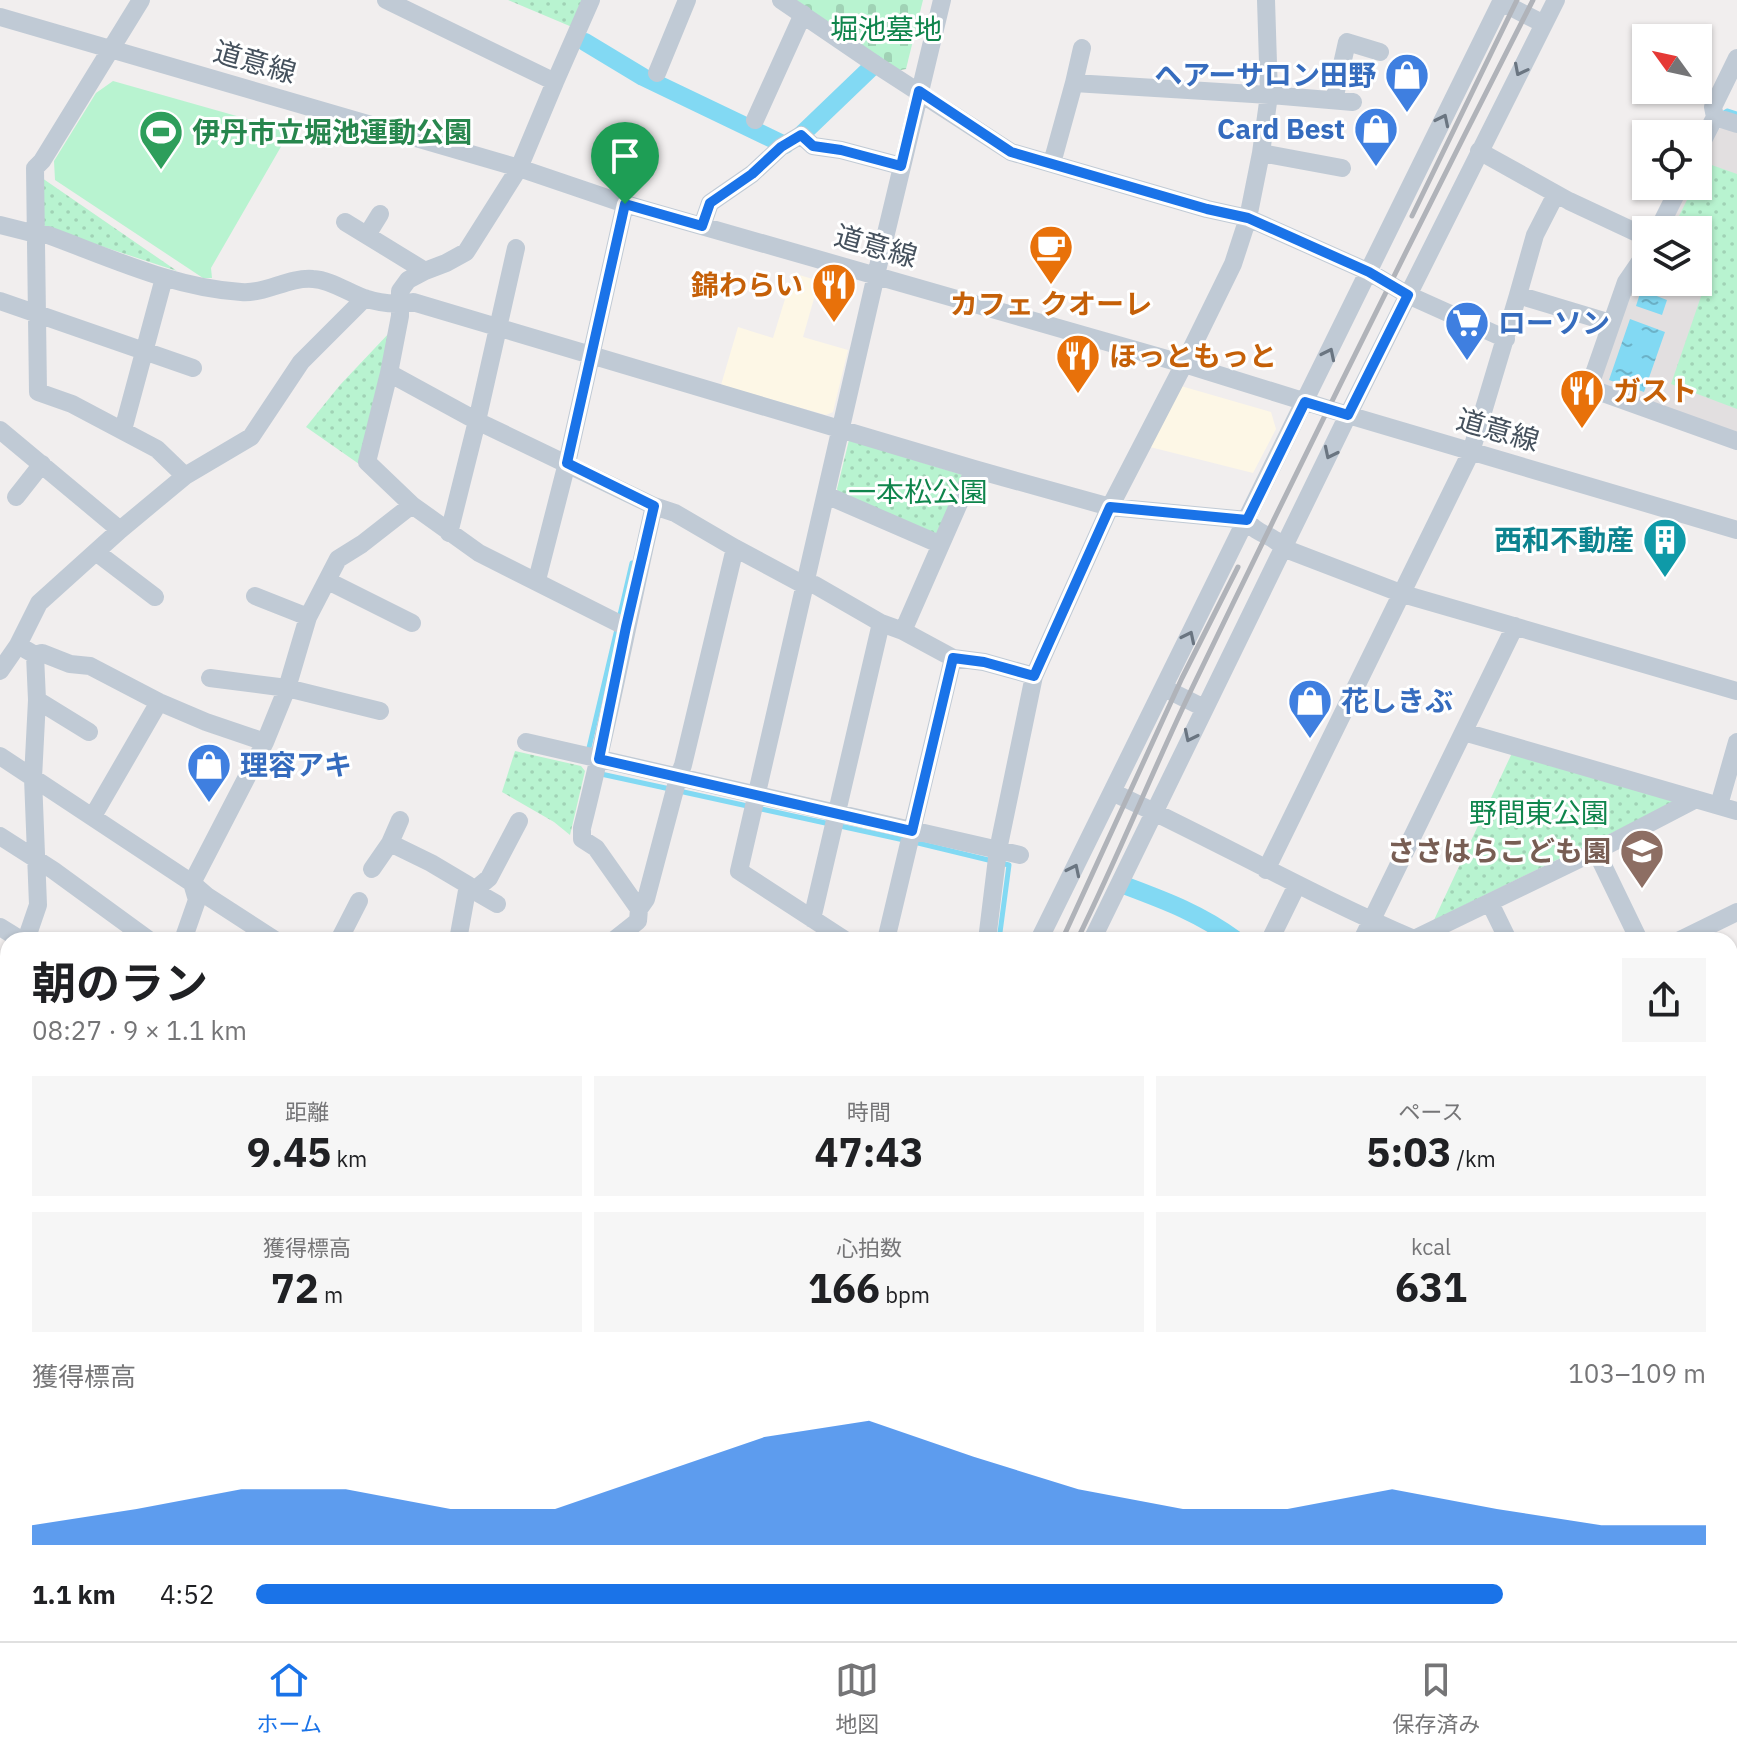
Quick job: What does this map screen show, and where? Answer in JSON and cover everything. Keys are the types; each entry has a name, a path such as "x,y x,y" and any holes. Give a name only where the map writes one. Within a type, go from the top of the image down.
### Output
{"street":[{"path":"141,0 35,168 38,392 72,404 157,449 185,476"},
{"path":"386,0 555,82"},
{"path":"591,0 519,168 466,252 408,280 400,291 400,316 367,462 412,505 479,553 626,627"},
{"path":"657,73 687,0"},
{"path":"781,0 1011,152 1248,218 1369,272 1408,295 1506,339"},
{"path":"832,932 739,871 942,0"},
{"path":"988,932 998,850 1034,676 1110,507 1233,264 1248,218 1269,95 1266,0"},
{"path":"1096,932 1348,415 1556,0"},
{"path":"1043,932 1501,1 1544,24"},
{"path":"755,120 803,14"},
{"name":"道意線","path":"0,17 519,168 625,204 1184,364 1737,530"},
{"path":"1074,83 1344,101 1347,42 1380,52"},
{"path":"1052,163 1082,48"},
{"path":"1712,123 1715,117 1713,107 1737,58"},
{"path":"1715,117 1737,124"},
{"path":"702,226 710,203 801,135 813,146 901,166"},
{"path":"1479,151 1556,194 1632,230"},
{"path":"1261,153 1342,168"},
{"path":"1266,870 1471,452 1535,235 1556,194"},
{"path":"537,580 567,463 625,204"},
{"path":"367,235 380,214"},
{"path":"345,222 425,271"},
{"path":"0,225 48,235 164,278 213,289 246,293 298,279 316,279 365,298 400,304 413,302 1110,507 1247,520"},
{"path":"449,533 516,248"},
{"path":"1632,273 1626,282 1589,388 1737,441"},
{"path":"123,430 164,278"},
{"path":"1518,295 1611,323"},
{"path":"26,932 38,905 33,778 37,700 26,650 39,603 185,476 251,437 301,362 365,298"},
{"path":"0,301 193,368"},
{"path":"389,373 477,421 654,506 675,513 804,585 815,585 881,623 903,631 953,658 984,662 1034,676"},
{"path":"0,430 120,530"},
{"path":"16,497 42,464"},
{"path":"903,631 974,469"},
{"path":"826,495 939,544"},
{"path":"186,932 197,900 192,883 265,742 287,688 308,617 338,559 412,505"},
{"path":"639,909 596,848 582,839 582,828 654,506"},
{"path":"1247,520 1251,528 1278,540 1283,548 1403,594 1737,691"},
{"path":"624,932 638,921 639,909 646,899 683,765 735,548"},
{"path":"96,552 155,597"},
{"path":"328,581 412,623"},
{"path":"255,596 308,617"},
{"path":"812,919 881,623"},
{"path":"1366,932 1515,626"},
{"path":"0,671 26,650 42,653 70,664 90,666 159,702 265,742"},
{"path":"888,932 953,658"},
{"path":"210,678 287,688 380,711"},
{"path":"1164,688 1204,708"},
{"path":"37,700 89,732"},
{"path":"93,816 159,702"},
{"path":"1464,732 1728,808 1737,742"},
{"path":"526,742 1020,855"},
{"path":"0,756 262,932"},
{"path":"1112,792 1398,932"},
{"path":"1429,932 1696,799"},
{"path":"372,869 390,843 400,820"},
{"path":"469,890 477,888 489,878 519,821"},
{"path":"0,836 138,932"},
{"path":"390,843 468,885 460,932"},
{"path":"1596,851 1635,932"},
{"path":"1274,932 1297,885"},
{"path":"469,890 497,904"},
{"path":"343,932 359,901"},
{"path":"1490,903 1504,932"},
{"path":"1696,932 1737,912"}],"shaded area":[{"path":"1723,127 1737,131 1737,436 1596,382 1632,284 1632,296 1712,296 1712,216 1672,216 1680,200 1712,200 1712,136 1715,130"},
{"path":"793,273 819,281 803,337 848,350 833,412 826,415 721,385 738,327 773,338"},
{"path":"1181,386 1271,412 1276,429 1253,473 1150,447"}],"green space":[{"path":"508,0 585,0 572,27"},
{"name":"堀池墓地","path":"796,0 923,0 906,69 896,71"},
{"name":"伊丹市立堀池運動公園","path":"113,81 290,131 211,268 212,278 203,278 55,180 54,161 96,93"},
{"path":"1712,165 1737,174 1737,409 1671,384 1701,296 1712,296 1712,216 1679,216 1687,200 1712,200"},
{"path":"42,178 177,271 46,228 41,220"},
{"path":"391,331 359,464 306,427"},
{"name":"一本松公園","path":"849,440 963,475 937,533 931,535 839,494 837,489"},
{"path":"515,751 581,766 585,771 570,835 554,822 502,792"},
{"name":"野間東公園","path":"1512,753 1677,801 1434,920"}],"water":[{"path":"1639,296 1657,296 1667,300 1662,315 1636,306"},
{"path":"1630,319 1665,332 1644,392 1609,380"}],"waterway":[{"path":"585,42 643,77 785,145"},
{"path":"801,135 875,64"},
{"path":"1721,115 1727,111 1737,114"},
{"path":"619,619 632,563"},
{"path":"588,752 617,629"},
{"path":"601,774 670,789"},
{"path":"679,791 830,824"},
{"path":"840,826 904,840"},
{"path":"914,842 1009,865 1000,932"},
{"path":"1126,886 1196,915 1224,932"}],"railway":[{"path":"1412,216 1517,0"},
{"path":"1081,932 1236,597 1533,0"},
{"path":"1066,932 1182,678 1238,567"}],"place":[{"name":"ヘアーサロン田野","path":"1407,114"},
{"name":"Card Best","path":"1376,168"},
{"name":"伊丹市立堀池運動公園","path":"161,171"},
{"name":"カフェ クオーレ","path":"1051,286"},
{"name":"錦わらい","path":"834,324"},
{"name":"ローソン","path":"1467,362"},
{"name":"ほっともっと","path":"1078,395"},
{"name":"ガスト","path":"1582,430"},
{"name":"西和不動産","path":"1665,579"},
{"name":"花しきぶ","path":"1310,740"},
{"name":"理容アキ","path":"209,804"},
{"name":"ささはらこども園","path":"1642,890"}],"route":[{"path":"919,91 1011,152 1248,218 1369,272 1408,295 1348,415 1305,402 1247,520 1110,507 1034,676 984,662 953,658 912,831 599,759 654,506 567,463 625,204 702,226 710,203 801,135 813,146 901,166 919,91"}]}
